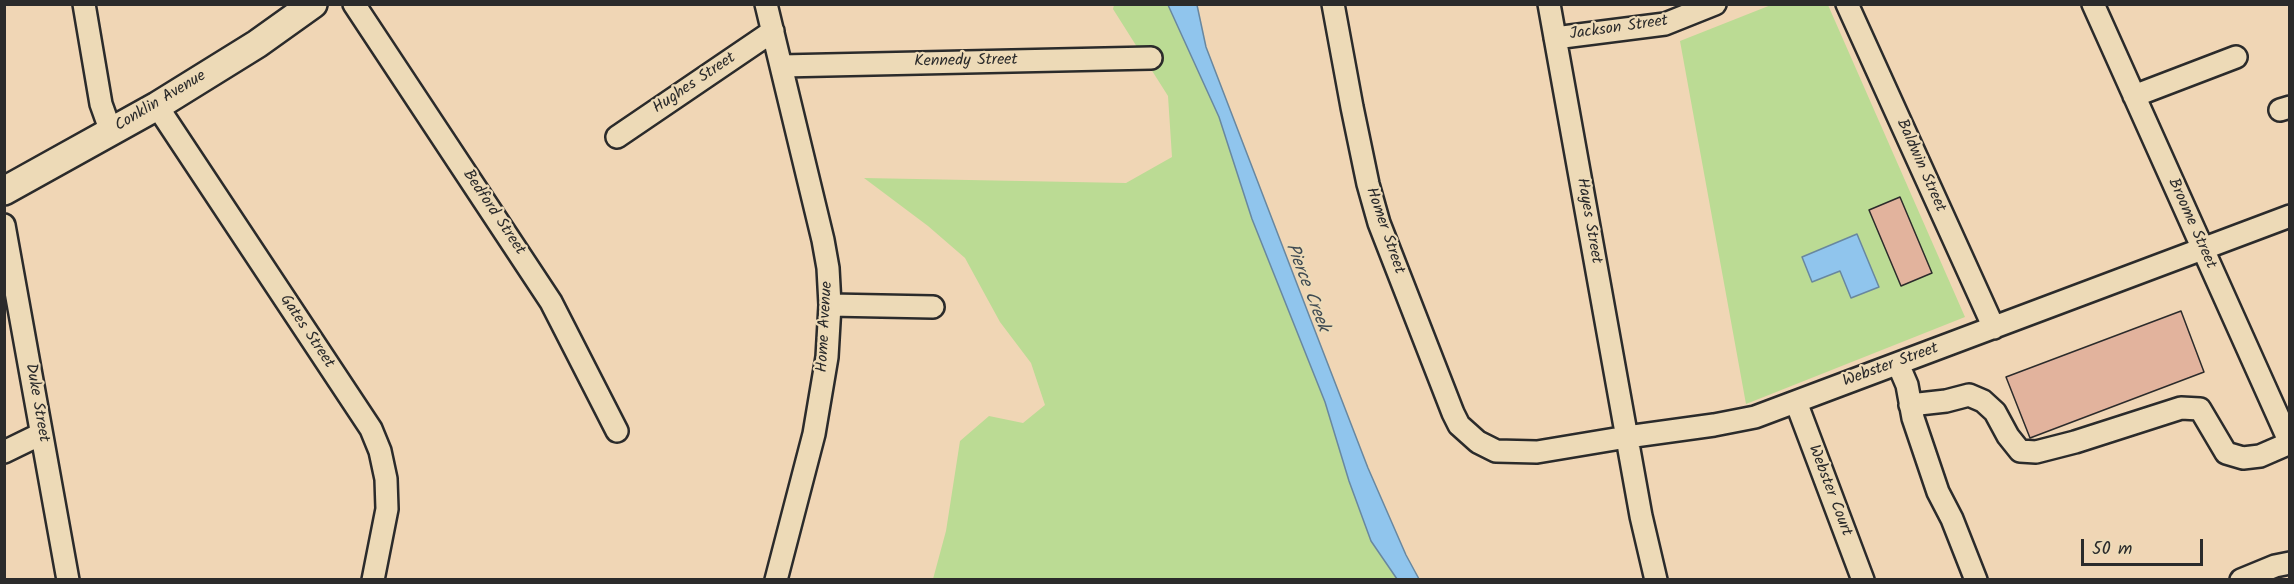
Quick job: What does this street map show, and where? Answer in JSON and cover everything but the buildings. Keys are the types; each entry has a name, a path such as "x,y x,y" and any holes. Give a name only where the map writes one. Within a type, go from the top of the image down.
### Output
{"main road":[{"name":"Conklin Avenue","path":"4,191 157,106 257,44 313,4"}],"street":[{"path":"84,4 101,104 111,132"},
{"name":"Bedford Street","path":"354,4 551,302 617,431"},
{"name":"Home Avenue","path":"766,4 823,240 828,268 830,305 827,357 814,434 776,579"},
{"name":"Homer Street","path":"1333,4 1368,184 1379,223 1453,413 1459,425 1478,442"},
{"name":"Hayes Street","path":"1549,4 1628,436"},
{"name":"Jackson Street","path":"1555,38 1665,24 1715,4"},
{"name":"Baldwin Street","path":"1847,4 1994,328"},
{"name":"Broome Street","path":"2093,4 2289,443"},
{"name":"Hughes Street","path":"617,137 773,31"},
{"path":"2134,96 2236,57"},
{"name":"Kennedy Street","path":"781,66 1151,58"},
{"name":"Gates Street","path":"157,106 371,429 380,451 386,479 387,509 373,579"},
{"name":"Webster Street","path":"1478,442 1496,450 1537,452 1755,417 2289,216"},
{"name":"Duke Street","path":"4,225 68,579"},
{"path":"830,305 933,307"},
{"path":"1898,364 1907,385 1910,405 1938,492 1952,519 1976,579"},
{"path":"1910,405 1946,401 1969,395 1983,401 1995,412 2008,436 2020,451 2036,452 2075,442 2181,408 2200,409 2226,453 2243,458 2260,456 2289,443"},
{"name":"Webster Court","path":"1796,402 1863,579"},
{"path":"4,452 41,434"},
{"path":"1628,436 1641,516 1656,579"},
{"path":"2241,579 2289,563"}],"green space":[{"path":"1114,5 1168,5 1219,117 1252,219 1325,402 1349,481 1371,541 1397,579 933,579 946,531 960,441 989,416 1023,423 1045,405 1031,363 1000,322 965,258 928,226 864,178 1126,183 1172,157 1168,96 1113,9"},
{"path":"1771,5 1828,5 1965,317 1746,404 1680,41"}],"water":[{"path":"1168,5 1197,5 1206,47 1368,468 1419,579 1397,579 1371,541 1349,481 1325,402 1252,219 1219,117"},
{"path":"1857,234 1879,287 1851,298 1840,271 1812,282 1802,257"}],"water label":[{"name":"Pierce Creek","path":"1306,288"}]}
